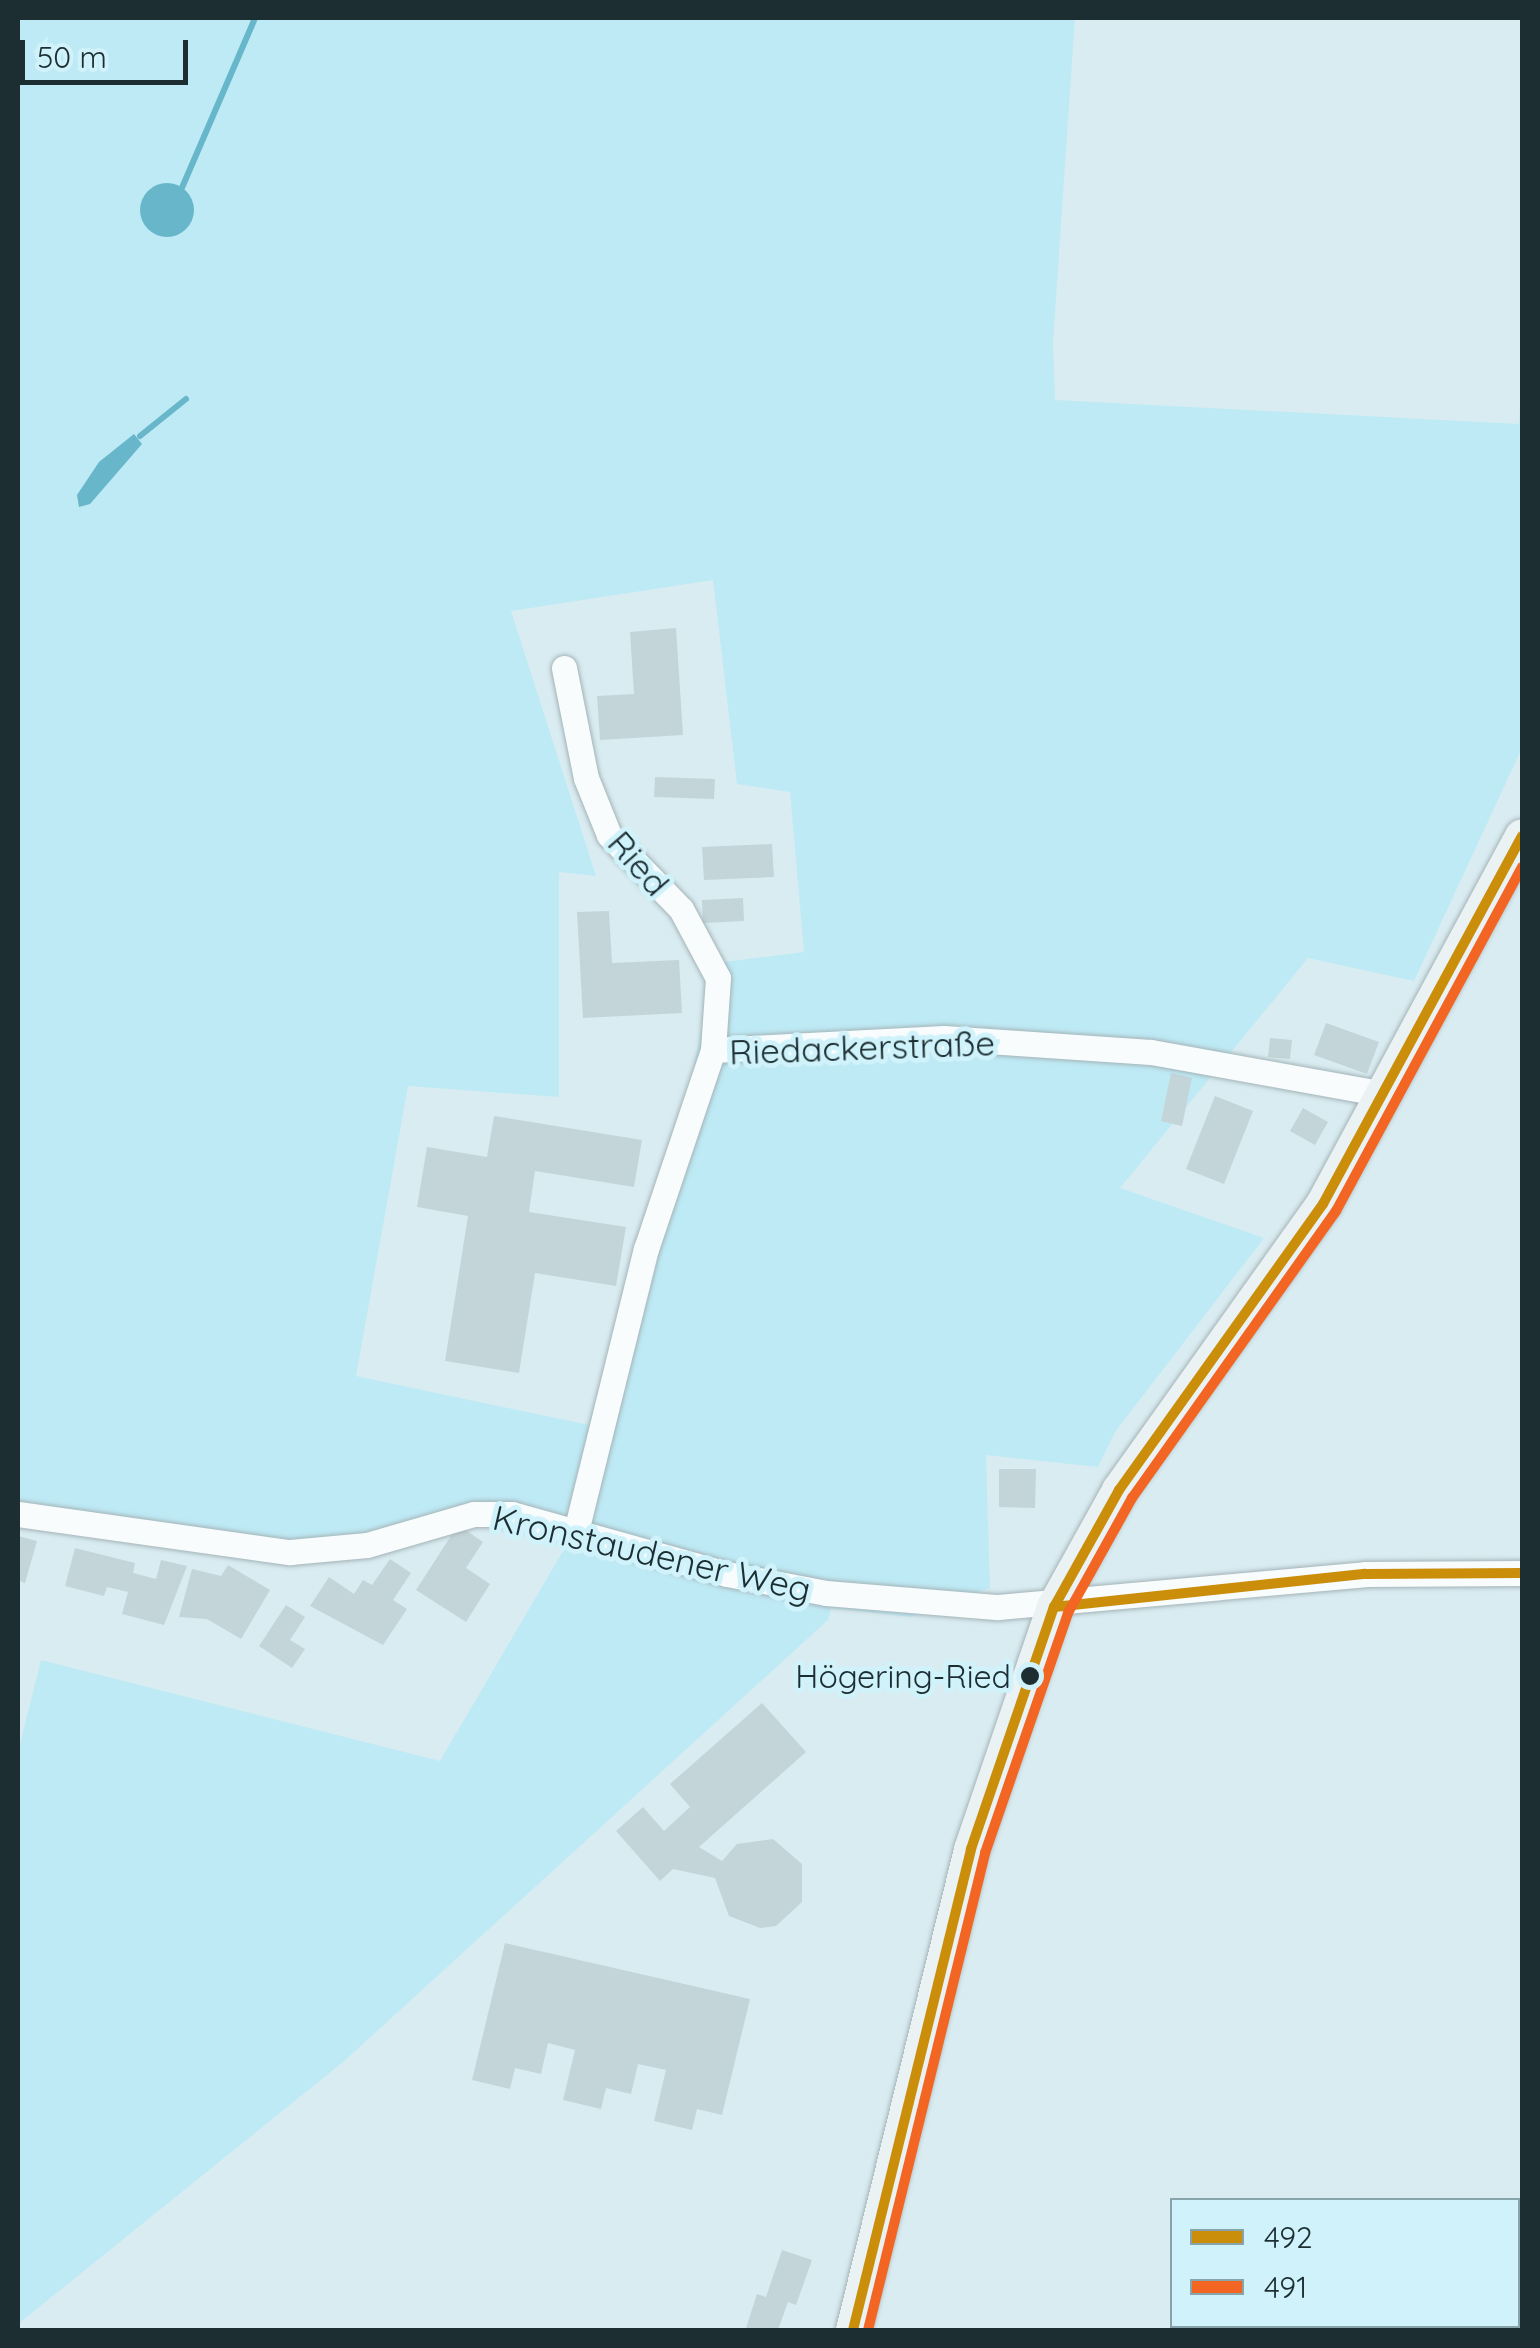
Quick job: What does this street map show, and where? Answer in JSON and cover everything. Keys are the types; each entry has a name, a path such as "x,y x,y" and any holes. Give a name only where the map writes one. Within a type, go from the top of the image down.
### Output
{"main road":[{"path":"853,2330 971,1848 1054,1607 1119,1490 1323,1204 1465,950 1522,836"}],"street":[{"name":"Ried","path":"564,668 586,778 609,835 680,909 718,978 713,1050"},
{"name":"Riedackerstraße","path":"576,1531 646,1249 713,1050 944,1038 1151,1052 1385,1094"},
{"name":"Kronstaudener Weg","path":"18,1514 290,1552 367,1545 474,1514 512,1514 727,1574 826,1593 1054,1607 1365,1574 1522,1573"}],"shaded area":[{"path":"18,18 1075,18 1053,342 1055,400 1519,424 1522,368 1522,748 1414,981 1308,958 1120,1188 1264,1238 1115,1432 1098,1467 986,1455 990,1588 911,1617 831,1608 828,1620 343,2062 18,2324 18,1752 41,1660 440,1761 570,1539 475,1516 367,1550 18,1520","holes":["713,580 737,784 790,792 804,952 715,963 693,1069 589,1425 356,1376 408,1086 559,1097 559,872 596,876 511,611"]},
{"path":"167,183 186,191 194,210 186,229 167,237 148,229 140,210 148,191"},
{"path":"134,434 142,444 90,504 79,507 77,495 99,462"}],"building":[{"path":"676,628 683,735 600,740 597,696 634,694 630,632"},
{"path":"655,777 715,779 714,799 654,797"},
{"path":"772,844 774,877 704,880 702,847"},
{"path":"743,898 744,921 703,923 702,900"},
{"path":"609,911 612,963 679,960 682,1013 583,1018 577,912"},
{"path":"1326,1023 1379,1042 1367,1074 1314,1055"},
{"path":"1270,1038 1292,1040 1290,1059 1268,1057"},
{"path":"1171,1073 1192,1078 1182,1126 1161,1121"},
{"path":"1215,1096 1253,1111 1224,1184 1186,1169"},
{"path":"1303,1108 1328,1122 1315,1145 1290,1131"},
{"path":"494,1116 642,1140 634,1187 535,1171 529,1212 626,1227 616,1286 535,1273 519,1373 445,1361 468,1216 417,1207 427,1147 487,1157"},
{"path":"999,1469 1036,1469 1035,1508 999,1507"},
{"path":"458,1525 483,1542 466,1568 490,1584 466,1622 416,1590"},
{"path":"18,1536 37,1541 25,1583 18,1580"},
{"path":"75,1548 135,1563 133,1573 156,1579 161,1560 187,1566 164,1625 122,1614 128,1592 107,1587 104,1596 65,1586"},
{"path":"390,1559 411,1573 393,1600 407,1609 383,1645 310,1606 329,1577 354,1594 363,1580 372,1585"},
{"path":"228,1565 270,1590 241,1639 207,1619 179,1617 192,1569 221,1576"},
{"path":"286,1605 305,1617 290,1640 305,1649 292,1668 259,1646"},
{"path":"762,1703 806,1752 699,1847 722,1861 737,1844 773,1839 802,1864 802,1902 776,1926 760,1928 729,1916 715,1878 673,1869 660,1881 616,1831 643,1807 664,1831 690,1807 670,1784"},
{"path":"505,1943 750,1999 722,2115 697,2109 692,2130 654,2121 666,2070 638,2064 631,2094 606,2088 601,2109 563,2100 575,2050 548,2043 541,2074 515,2068 510,2089 472,2080"},
{"path":"782,2250 812,2260 796,2305 788,2302 778,2330 746,2328 757,2294 766,2297"}],"waterway":[{"path":"181,190 255,18"},
{"path":"140,436 186,399"}],"transit line":[{"name":"492","path":"853,2330 971,1849 1054,1607 1119,1490 1323,1204 1522,836"},
{"name":"491","path":"868,2330 985,1853 1068,1613 1132,1498 1336,1211 1522,867"},
{"name":"492","path":"1054,1607 1365,1574 1522,1573"}],"place":[{"name":"Högering-Ried","path":"1030,1676"}]}
